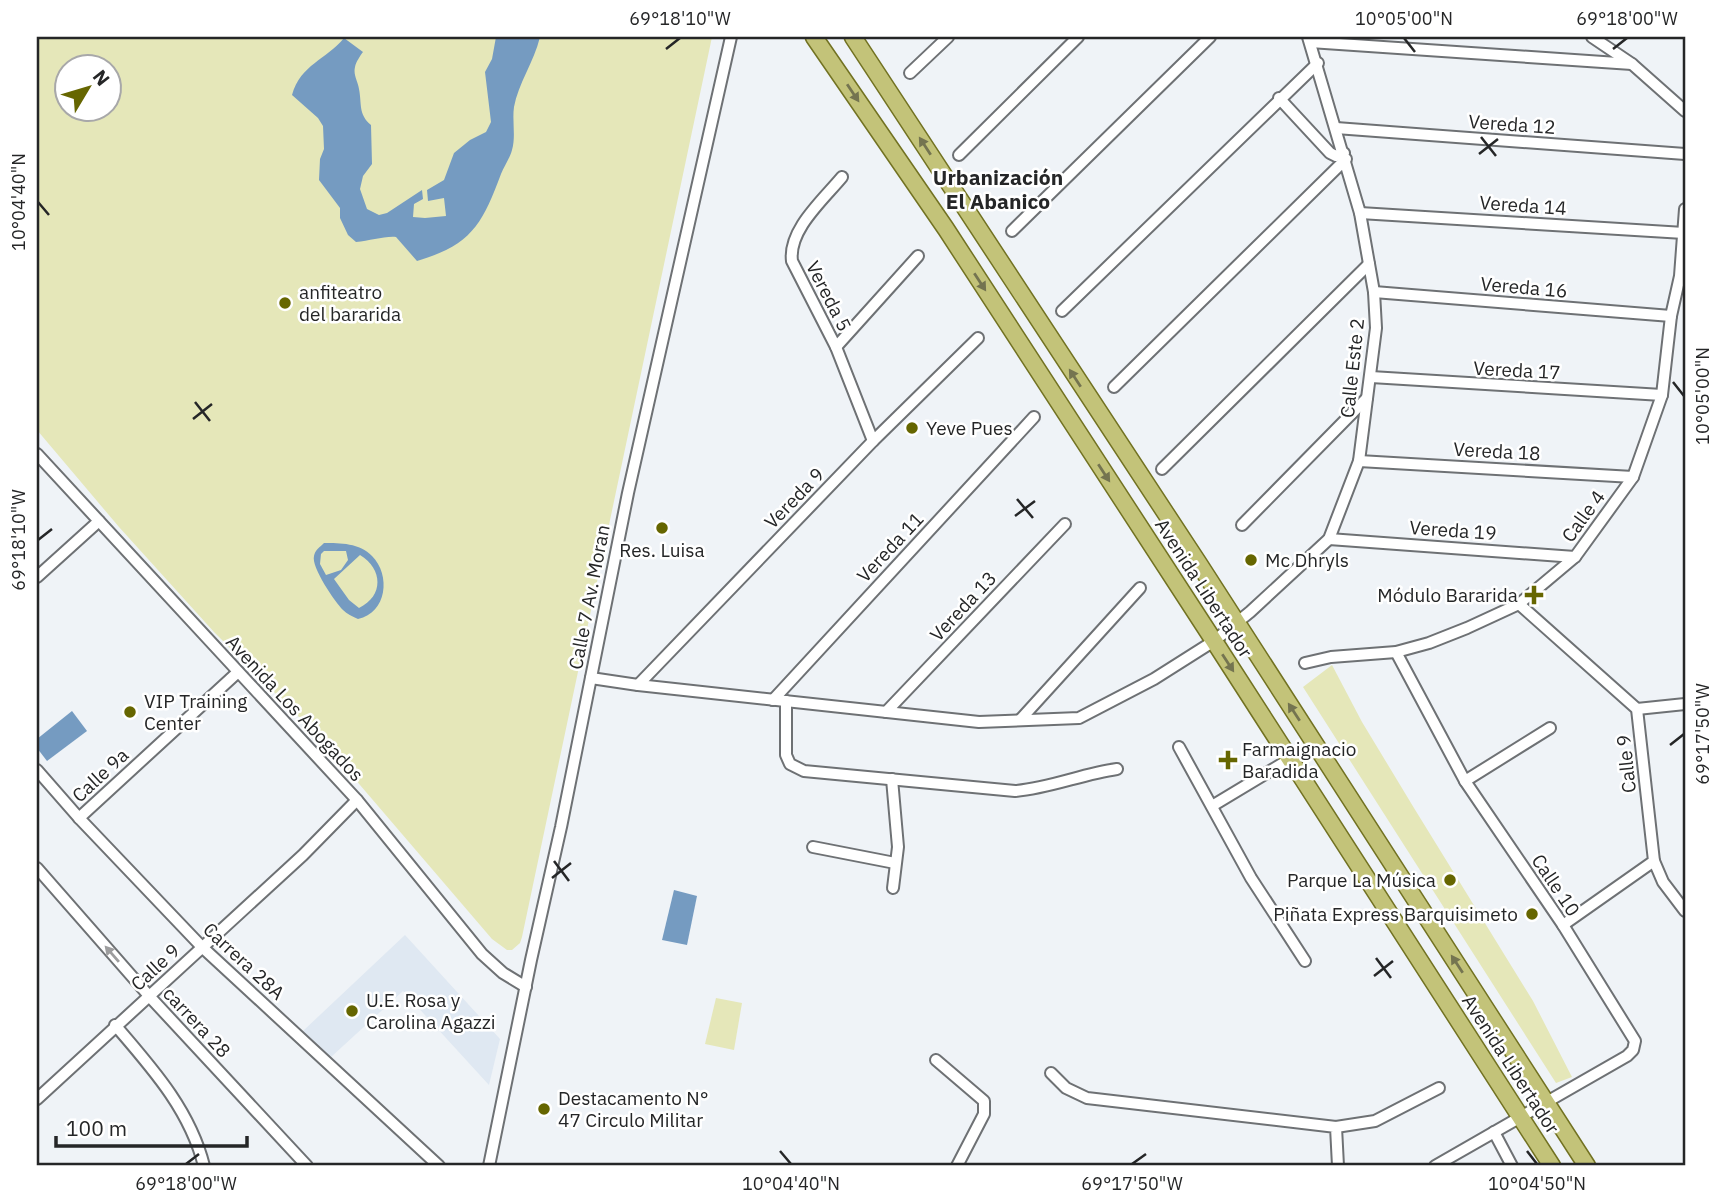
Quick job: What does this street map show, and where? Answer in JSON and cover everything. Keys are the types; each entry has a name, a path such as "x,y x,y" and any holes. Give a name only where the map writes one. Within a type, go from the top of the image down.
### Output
{"main road":[{"name":"Avenida Libertador","path":"814,37 946,229 1552,1166"},
{"name":"Avenida Libertador","path":"853,37 1587,1166"}],"street":[{"name":"Calle 7 Av. Moran","path":"489,1166 628,494 731,37"},
{"path":"910,73 948,37"},
{"path":"959,155 1078,37"},
{"path":"1012,231 1210,37"},
{"path":"1592,37 1632,64 1685,111"},
{"name":"Calle Este 2","path":"591,678 979,722 1079,718 1154,679 1237,624 1329,539 1359,461 1371,377 1376,328 1374,292 1360,213 1309,40"},
{"path":"1309,40 1632,64"},
{"path":"1062,311 1279,98 1318,64"},
{"path":"1279,98 1330,153 1345,156"},
{"name":"Vereda 12","path":"1336,128 1685,154"},
{"path":"1114,387 1345,156"},
{"name":"Vereda 5","path":"842,177 795,234 790,248 797,273 835,347 873,441"},
{"name":"Calle 4","path":"1305,663 1331,657 1396,652 1442,638 1519,604 1575,557 1633,477 1662,395 1671,316 1680,276 1685,209"},
{"name":"Vereda 14","path":"1360,213 1684,233"},
{"path":"835,347 918,256"},
{"path":"1162,469 1369,264"},
{"name":"Vereda 16","path":"1374,292 1671,316"},
{"name":"Vereda 9","path":"638,685 873,441 978,338"},
{"name":"Vereda 17","path":"1371,377 1662,395"},
{"path":"1242,525 1367,398"},
{"name":"Vereda 11","path":"773,700 1034,417"},
{"name":"Avenida Los Abogados","path":"37,454 357,800 482,954 503,973 526,987"},
{"name":"Vereda 18","path":"1359,461 1633,477"},
{"path":"37,577 99,521"},
{"name":"Vereda 13","path":"886,712 1065,524"},
{"name":"Vereda 19","path":"1329,539 1575,557"},
{"path":"1020,720 1140,588"},
{"name":"Calle 9","path":"1519,604 1637,709 1654,861"},
{"name":"Calle 10","path":"1396,652 1465,781 1563,925 1635,1041 1633,1050 1627,1056 1546,1101"},
{"name":"Calle 9a","path":"79,818 238,672"},
{"path":"786,701 786,755 790,764 804,771 1015,791 1039,789 1116,768"},
{"path":"1637,709 1685,705"},
{"path":"1465,781 1550,728"},
{"path":"1179,747 1251,878 1305,961"},
{"path":"1212,806 1290,760"},
{"name":"Carrera 28A","path":"37,770 202,947 439,1166"},
{"path":"892,779 898,847 893,888"},
{"name":"Calle 9","path":"37,1099 303,855 357,800"},
{"path":"813,847 895,863"},
{"path":"1563,925 1654,861 1663,882 1685,911"},
{"name":"carrera 28","path":"37,868 150,997 307,1166"},
{"path":"115,1025 174,1099 194,1135 204,1166"},
{"path":"936,1060 984,1101 984,1114 957,1166"},
{"path":"1051,1073 1066,1088 1087,1098 1336,1127 1375,1121 1439,1088"},
{"path":"1435,1166 1546,1101"},
{"path":"1336,1127 1338,1166"},
{"path":"1494,1132 1512,1166"}],"shaded area":[{"name":"U.E. Rosa y Carolina Agazzi","path":"405,935 500,1039 489,1085 403,991 331,1057 303,1031"}],"green space":[{"path":"37,37 712,37 522,937 512,950 507,950 492,939 318,736 214,632 119,527 37,430"},
{"path":"1332,665 1362,722 1533,1001 1572,1077 1556,1083 1303,687"},
{"path":"716,998 742,1003 734,1050 705,1044"}],"water":[{"path":"496,37 540,37 516,98 511,153 480,220 472,231 450,248 417,261 396,237 356,242 348,235 340,218 340,208 319,180 320,159 324,149 323,126 318,118 292,95 301,76 344,38 363,52 357,61 355,76 362,113 371,125 372,164 363,176 360,189 367,209 379,215 387,213 422,190 423,199 414,204 413,217 446,216 444,198 428,201 427,190 444,180 454,153 486,132 491,122 485,72 492,59"},
{"path":"324,543 356,546 372,556 378,564 384,583 383,592 375,609 368,615 358,619 343,610 320,576 314,556","holes":["324,551 346,551 348,560 341,570 326,575 320,564","360,555 373,568 377,582 373,597 359,608 349,600 334,579"]},
{"path":"72,711 87,731 47,761 37,748 37,739"},
{"path":"674,890 697,896 687,945 662,940"}],"place":[{"name":"anfiteatro del bararida","path":"285,303"},
{"name":"Yeve Pues","path":"912,428"},
{"name":"Res. Luisa","path":"662,528"},
{"name":"Mc Dhryls","path":"1251,560"},
{"name":"Módulo Bararida","path":"1534,595"},
{"name":"VIP Training Center","path":"130,712"},
{"name":"Farmaignacio Baradida","path":"1228,760"},
{"name":"Parque La Música","path":"1450,880"},
{"name":"Piñata Express Barquisimeto","path":"1532,914"},
{"name":"U.E. Rosa y Carolina Agazzi","path":"352,1011"},
{"name":"Destacamento N° 47 Circulo Militar","path":"544,1109"}],"district":[{"name":"Urbanización El Abanico","path":"998,190"}]}
